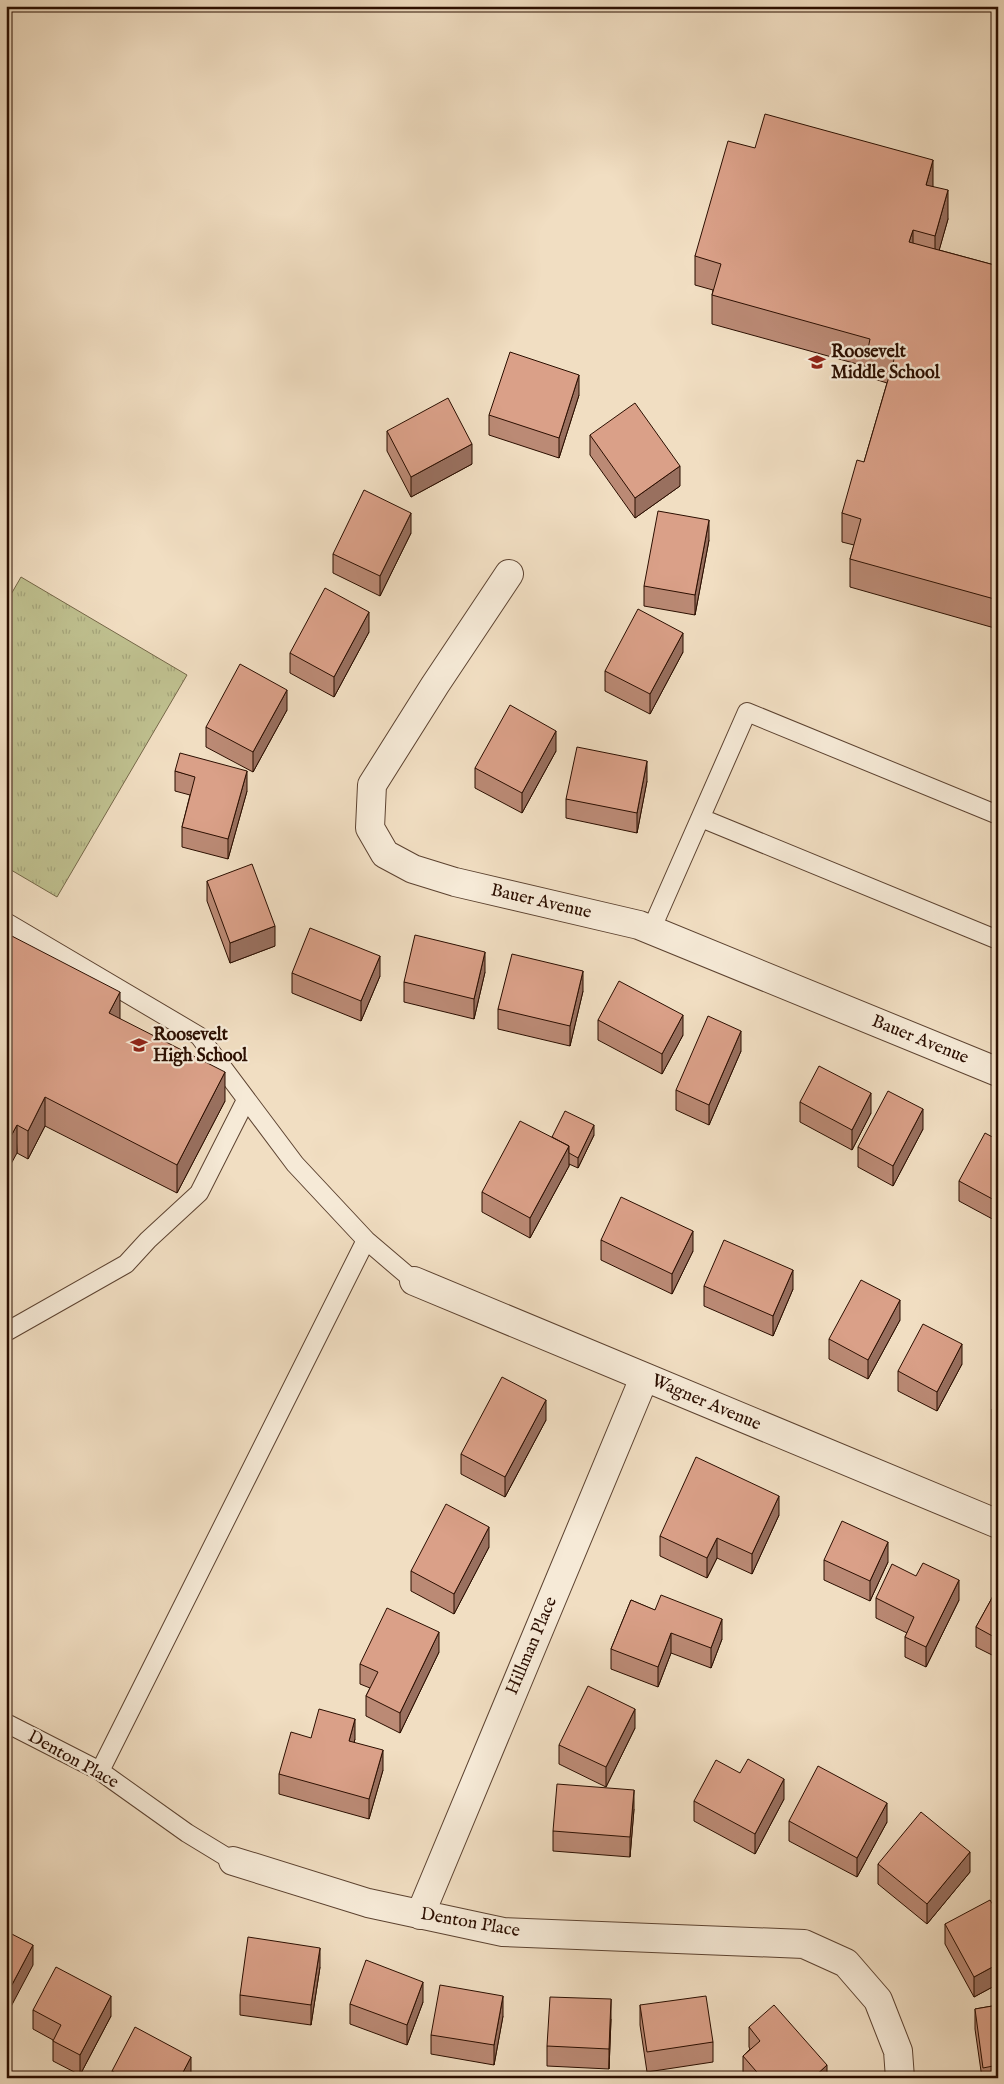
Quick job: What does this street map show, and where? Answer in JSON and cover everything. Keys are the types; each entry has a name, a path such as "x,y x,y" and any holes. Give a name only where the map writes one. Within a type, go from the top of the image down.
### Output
{"street":[{"name":"Bauer Avenue","path":"509,574 435,685 372,785 370,828 385,854 413,869 455,882 639,925 998,1072"},
{"name":"Wagner Avenue","path":"414,1281 998,1524"},
{"name":"Hillman Place","path":"420,1915 644,1378"},
{"name":"Denton Place","path":"232,1861 368,1903 503,1932 804,1944 846,1963 878,2000 898,2051 900,2078"}],"lane":[{"path":"651,930 747,712 998,815"},
{"path":"701,818 998,940"},
{"path":"6,922 199,1036 295,1164 366,1240 414,1281"},
{"path":"6,1332 126,1264 148,1240 199,1193 246,1100"},
{"path":"100,1771 366,1240"},
{"name":"Denton Place","path":"6,1723 100,1771 187,1833 232,1861"}],"green space":[{"path":"21,577 187,675 57,897 6,867 6,603"}],"building":[{"path":"765,114 933,160 926,185 948,190 935,236 913,230 909,242 998,266 998,600 850,559 861,519 842,513 857,460 864,462 895,356 868,349 870,339 712,295 721,264 695,256 728,141 755,148"},
{"path":"510,352 579,375 559,438 489,415"},
{"path":"448,398 472,444 411,477 387,431"},
{"path":"635,403 680,466 635,498 590,435"},
{"path":"364,490 411,513 380,576 333,554"},
{"path":"658,511 709,520 695,595 644,586"},
{"path":"325,588 369,612 334,677 290,653"},
{"path":"638,609 683,633 650,694 605,671"},
{"path":"240,664 287,690 253,752 206,727"},
{"path":"510,705 556,731 522,793 475,768"},
{"path":"577,747 647,761 637,813 566,799"},
{"path":"180,753 247,771 228,839 182,827 195,777 175,771"},
{"path":"252,864 275,926 230,943 207,881"},
{"path":"310,928 380,956 361,1001 292,973"},
{"path":"6,933 120,992 109,1013 225,1072 177,1165 45,1097 28,1131 17,1125 6,1145"},
{"path":"415,935 485,952 474,999 404,982"},
{"path":"512,954 583,971 570,1026 498,1009"},
{"path":"619,981 683,1015 662,1054 598,1020"},
{"path":"708,1016 741,1031 709,1105 676,1090"},
{"path":"819,1066 871,1093 852,1130 800,1102"},
{"path":"888,1091 923,1109 893,1166 858,1147"},
{"path":"565,1111 594,1125 578,1158 569,1153 569,1146 552,1137"},
{"path":"520,1121 569,1146 530,1218 482,1192"},
{"path":"985,1133 998,1140 998,1202 959,1181"},
{"path":"621,1197 693,1231 672,1274 601,1240"},
{"path":"724,1240 793,1270 773,1316 704,1286"},
{"path":"861,1280 900,1300 868,1360 829,1339"},
{"path":"923,1324 962,1344 937,1392 898,1371"},
{"path":"502,1377 546,1400 505,1477 461,1454"},
{"path":"998,1395 998,1412 992,1410"},
{"path":"696,1457 779,1496 752,1554 717,1538 707,1558 660,1536"},
{"path":"446,1504 489,1527 454,1594 411,1571"},
{"path":"842,1521 888,1542 870,1581 824,1560"},
{"path":"923,1563 959,1580 926,1647 905,1637 914,1617 876,1598 892,1564 916,1576"},
{"path":"998,1587 998,1639 976,1627"},
{"path":"661,1595 722,1619 711,1648 671,1633 658,1667 611,1649 631,1600 655,1610"},
{"path":"387,1608 439,1632 400,1713 366,1696 378,1672 360,1664"},
{"path":"588,1686 635,1709 606,1767 559,1745"},
{"path":"319,1709 355,1719 349,1741 383,1750 369,1799 279,1774 291,1732 311,1738"},
{"path":"748,1759 784,1779 755,1834 694,1801 716,1760 740,1773"},
{"path":"818,1766 887,1803 857,1858 789,1821"},
{"path":"557,1784 634,1790 630,1837 553,1831"},
{"path":"921,1812 970,1852 927,1904 878,1864"},
{"path":"990,1900 998,1913 998,1964 974,1977 945,1924"},
{"path":"6,1931 33,1945 6,1996"},
{"path":"248,1937 320,1948 311,2005 240,1995"},
{"path":"366,1960 423,1982 407,2025 350,2004"},
{"path":"56,1967 111,1996 80,2055 53,2041 61,2025 33,2010"},
{"path":"440,1985 503,1996 494,2045 431,2035"},
{"path":"706,1996 713,2042 647,2052 640,2005"},
{"path":"550,1997 611,1999 609,2049 547,2046"},
{"path":"774,2005 827,2065 813,2078 762,2078 743,2056 760,2041 749,2027"},
{"path":"998,2005 998,2065 983,2068 975,2009"},
{"path":"135,2027 191,2057 180,2078 125,2078 112,2071"}],"place":[{"name":"Roosevelt Middle School","path":"817,362"},
{"name":"Roosevelt High School","path":"139,1045"}]}
